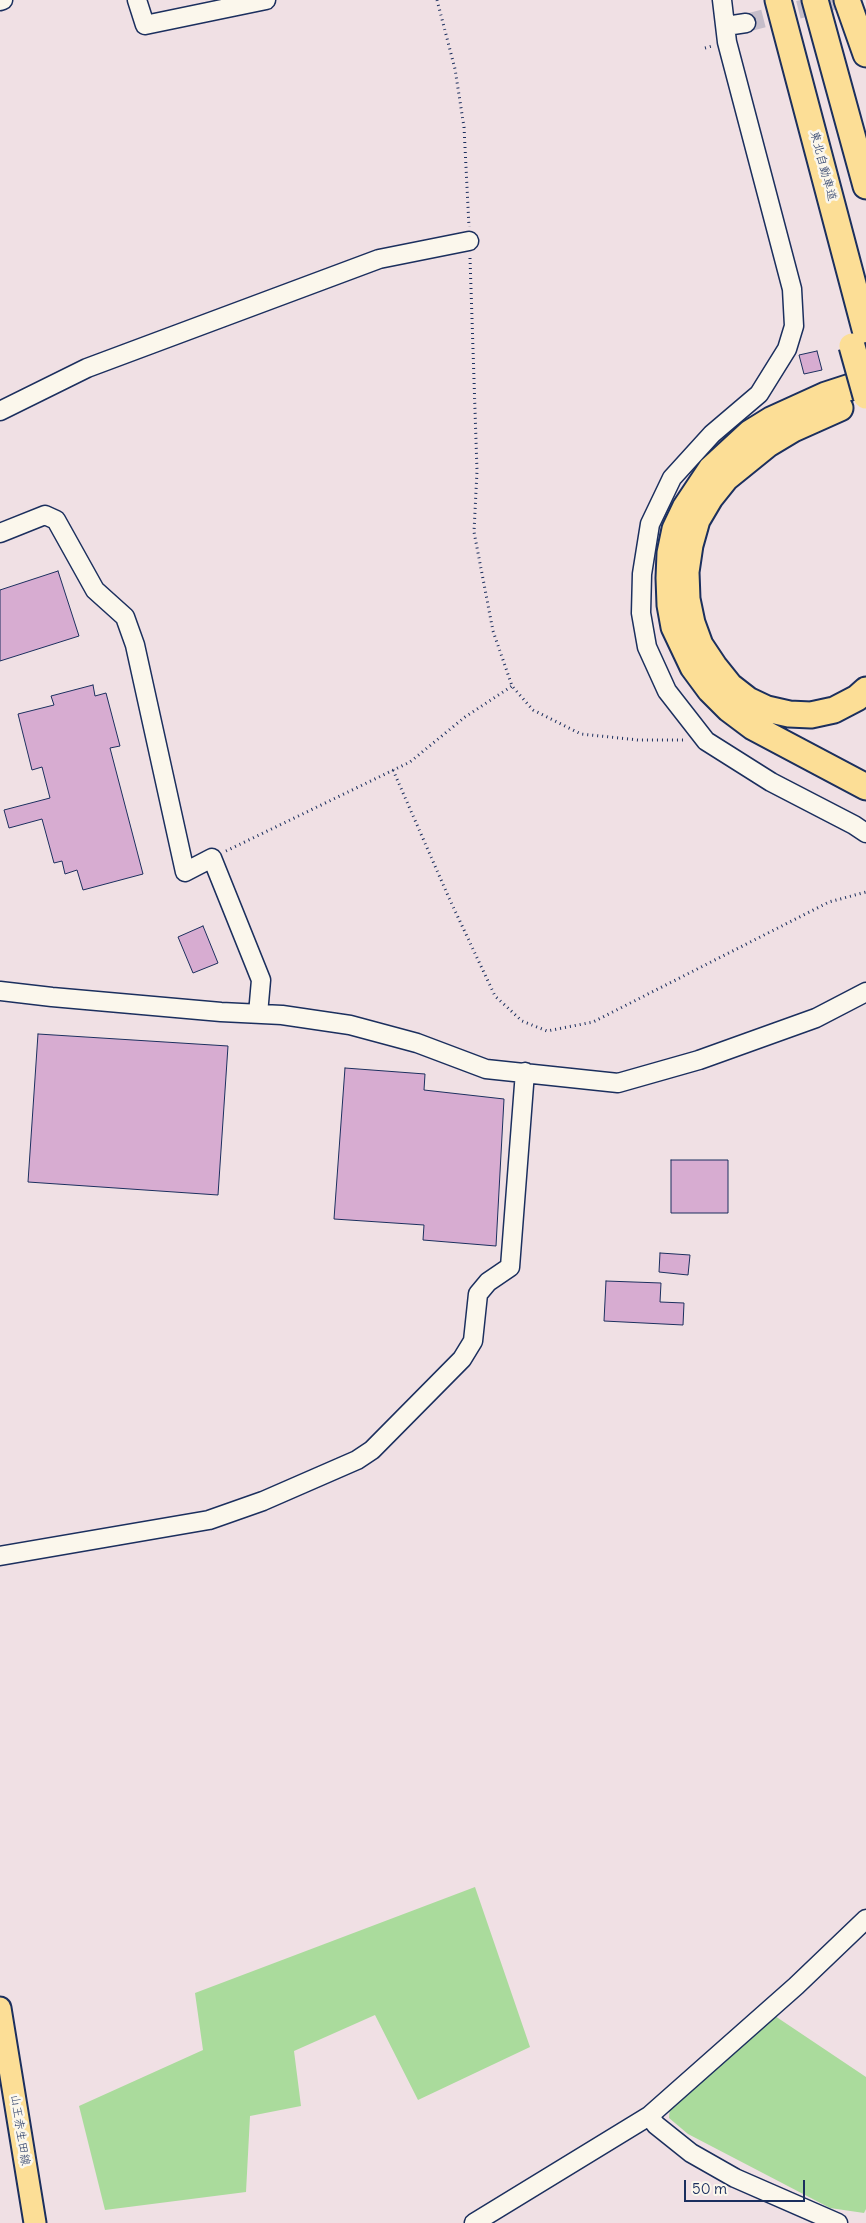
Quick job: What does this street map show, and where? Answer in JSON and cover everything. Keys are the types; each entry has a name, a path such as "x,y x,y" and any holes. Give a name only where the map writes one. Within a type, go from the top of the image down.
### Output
{"highway":[{"path":"778,0 793,52 859,339 866,398 793,429 768,444 726,478 710,498 697,520 690,545 686,572 690,615 700,645 730,686 748,700 767,709 789,714 811,715 834,710 857,698 866,690"},
{"path":"815,0 866,186"},
{"path":"847,0 866,54"},
{"path":"866,382 826,395 772,420 750,433 717,462 698,486 675,529 670,553 669,578 670,605 674,627 692,667 710,690 728,709 753,727 866,787"}],"main road":[{"name":"山王赤生田線","path":"0,2008 35,2223"}],"street":[{"path":"137,0 145,25 241,2 266,0"},
{"path":"722,0 727,42 792,289 794,326 787,349 759,394 712,434 672,478 650,524 642,574 641,613 647,647 667,690 706,741 770,782 866,833"},
{"path":"726,26 746,24"},
{"path":"0,411 87,368 379,259 470,241"},
{"path":"0,533 46,515 56,520 95,590 125,617 134,645 184,872 212,858 261,980 258,1014"},
{"path":"0,991 28,995 282,1015 350,1025 417,1043 486,1069 608,1082 623,1082 699,1060 816,1018 866,992"},
{"path":"0,1556 209,1520 271,1497 357,1460 372,1450 462,1359 473,1341 478,1294 488,1282 510,1267 525,1072"},
{"path":"474,2223 649,2116 796,1986 866,1919"},
{"path":"649,2116 671,2138 698,2158 779,2199 838,2223"}],"path":[{"path":"437,0 455,69 464,127 470,241 471,352 477,471 474,532 493,632 512,686 533,710 581,734 638,740 706,741"},
{"path":"212,858 410,762 465,717 512,686"},
{"path":"393,770 449,898 495,996 522,1020 547,1031 594,1022 828,902 866,892"}],"green space":[{"path":"475,1887 530,2047 418,2100 375,2015 294,2051 301,2106 250,2116 246,2192 105,2210 79,2106 203,2050 195,1993"},
{"path":"775,2016 866,2077 866,2209 864,2213 830,2208 688,2134 669,2118 670,2106"}],"building":[{"path":"817,351 822,370 804,374 799,355"},
{"path":"58,571 79,636 0,661 0,590"},
{"path":"93,685 95,696 106,693 120,746 110,748 143,874 83,890 77,870 65,874 62,861 54,863 42,819 9,828 4,810 50,798 42,767 32,770 18,714 54,705 51,696"},
{"path":"203,926 218,963 193,973 178,937"},
{"path":"38,1034 228,1046 218,1195 28,1182"},
{"path":"345,1068 425,1074 424,1090 504,1099 496,1246 423,1240 424,1225 334,1219"},
{"path":"671,1160 728,1160 728,1213 671,1213"},
{"path":"660,1253 690,1255 688,1275 659,1272"},
{"path":"606,1281 661,1283 660,1302 684,1303 683,1325 604,1321"}],"tunnel":[{"path":"746,23 837,0"}]}
